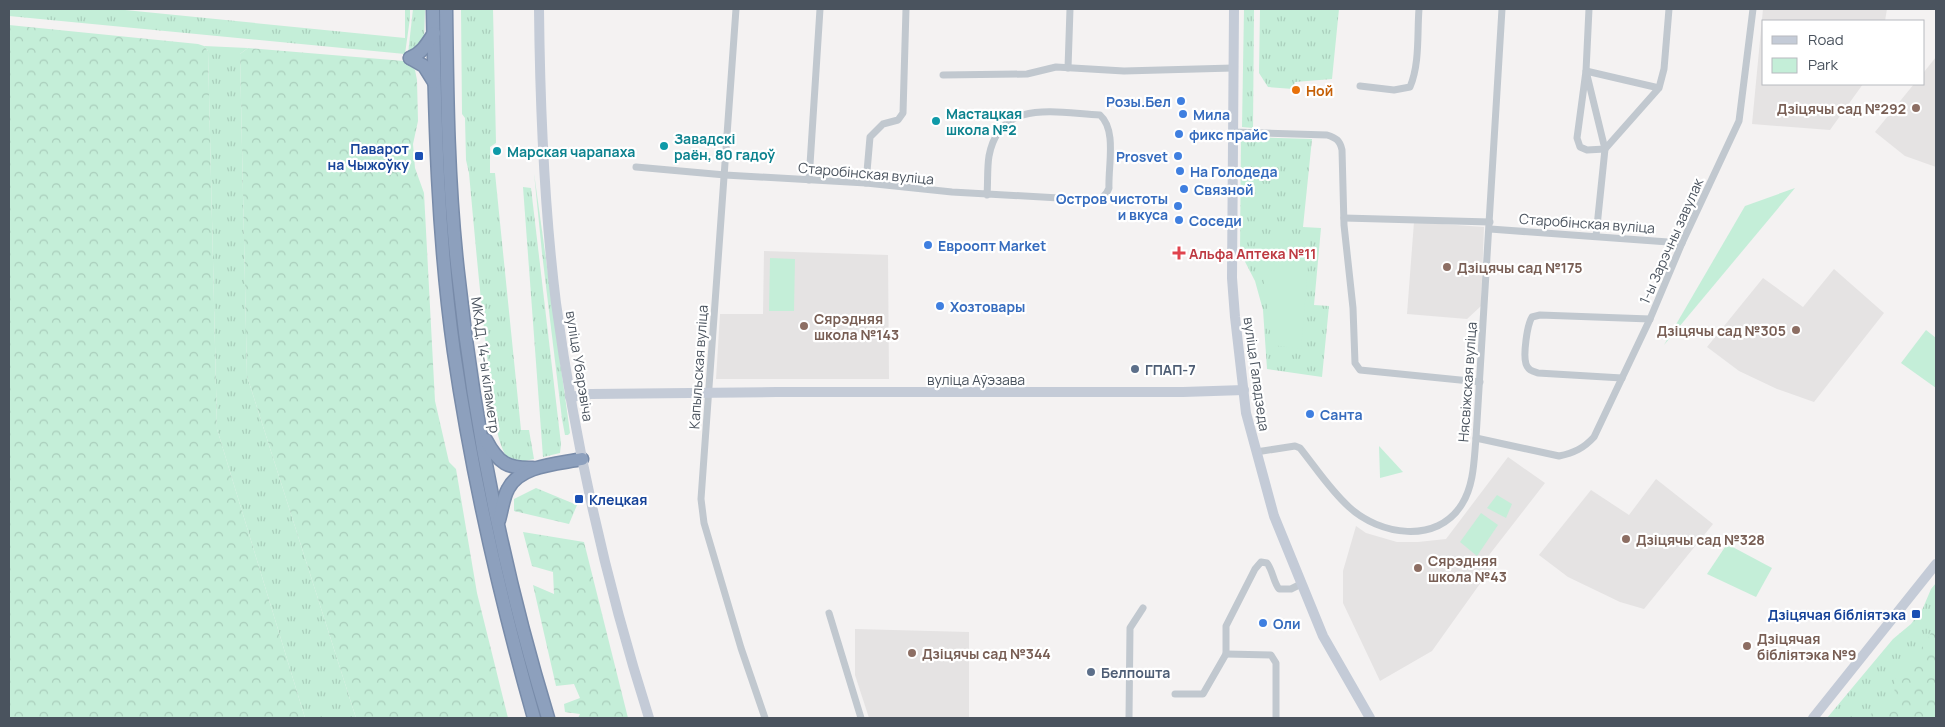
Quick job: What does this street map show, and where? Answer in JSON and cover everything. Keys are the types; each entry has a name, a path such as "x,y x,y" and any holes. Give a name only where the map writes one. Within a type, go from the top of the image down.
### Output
{"highway":[{"path":"433,9 434,33 418,54 410,58 424,66 435,84"},
{"name":"МКАД, 14-ы кіламетр","path":"446,9 449,164 458,273 470,371 498,525 512,586 548,718"},
{"name":"МКАД, 14-ы кіламетр","path":"434,33 437,161 445,270 454,351 467,435 504,609 534,718"},
{"path":"481,432 491,451 508,466 538,468"},
{"path":"498,525 508,487 519,476 538,468 582,459"}],"main road":[{"name":"вуліца Убарэвіча","path":"539,9 544,148 552,259 570,397 610,582 649,718"},
{"name":"вуліца Галадзеда","path":"1234,9 1232,278 1246,413 1274,516 1301,584 1323,636 1370,718"},
{"name":"вуліца Аўэзава","path":"570,397 591,394 1163,392 1244,390"},
{"path":"1813,718 1936,564"}],"street":[{"name":"Капыльская вуліца","path":"736,9 701,491 704,523 741,648 765,718"},
{"path":"809,180 820,9"},
{"path":"866,183 870,137 883,124 898,120 903,113 906,9"},
{"path":"1068,68 1070,9"},
{"path":"1360,86 1394,90 1410,87 1414,79 1419,9"},
{"name":"Нясвіжская вуліца","path":"1256,452 1295,446 1300,448 1348,507 1376,526 1389,530 1436,528 1452,516 1462,504 1468,491 1472,474 1476,438 1502,9"},
{"path":"1589,9 1586,71 1577,138 1580,147 1587,150 1605,149 1659,88 1664,70 1669,9"},
{"name":"1-ы Зарэчны завулак","path":"1476,438 1559,456 1571,454 1585,447 1594,437 1650,319 1682,244 1739,121 1753,9"},
{"path":"943,76 1027,74 1056,68 1124,71 1233,68"},
{"path":"1586,71 1659,88"},
{"path":"1586,71 1605,149 1596,236"},
{"name":"Старобінская вуліца","path":"636,167 725,175 866,183 988,195 1094,200 1102,198 1107,194 1109,188 1110,132 1106,121 1100,115 1042,111 1007,122 996,133 989,157 988,195"},
{"path":"1232,132 1327,135 1340,142 1342,150 1344,218 1353,308 1355,363 1357,368 1360,370 1480,382"},
{"name":"Старобінская вуліца","path":"1344,218 1490,225 1682,244"},
{"path":"1622,378 1538,373 1530,370 1525,363 1528,324 1532,317 1540,315 1650,319"},
{"path":"1174,694 1203,694 1226,654 1226,626 1255,569 1261,562 1267,563 1271,568 1274,583 1279,589 1291,589 1301,584"},
{"path":"1129,718 1128,649 1130,628 1143,608"},
{"path":"829,613 861,718"},
{"path":"1226,654 1271,654 1276,664 1276,718"}],"shaded area":[{"path":"1763,9 1887,9 1885,20 1762,20 1762,85 1862,85 1830,130 1752,124"},
{"name":"Дзіцячы сад №292","path":"1936,57 1936,167 1905,156 1875,132 1913,85 1925,85 1925,71"},
{"name":"Дзіцячы сад №175","path":"1414,222 1484,227 1481,306 1467,319 1407,314"},
{"name":"Сярэдняя школа №143","path":"764,251 888,255 889,379 716,379 720,314 763,314"},
{"name":"Дзіцячы сад №305","path":"1834,269 1884,313 1814,402 1777,389 1739,371 1707,347 1763,278 1803,307"},
{"name":"Сярэдняя школа №43","path":"1508,457 1545,483 1486,559 1494,564 1432,651 1380,681 1343,603 1343,571 1356,526 1366,533 1397,542 1446,539"},
{"name":"Дзіцячы сад №328","path":"1656,479 1713,524 1644,609 1620,602 1568,577 1539,555 1591,490 1629,515"},
{"name":"Дзіцячы сад №344","path":"855,629 969,632 969,718 869,718 855,675"}],"green space":[{"path":"9,9 115,9 405,38 405,9 410,9 410,18 405,54 9,16"},
{"path":"413,9 425,9 424,41 408,54"},
{"path":"461,9 493,9 496,143 490,147 490,173 495,173 521,430 529,430 534,459 520,462 507,458 502,448 496,427 493,405 469,173 466,160 465,118 462,114"},
{"path":"1244,9 1254,9 1253,128 1242,127"},
{"path":"1260,9 1339,9 1332,79 1295,82 1293,89 1268,87 1259,73"},
{"path":"9,25 198,44 204,46 208,51 217,429 305,718 9,718"},
{"path":"204,46 248,48 240,54 247,376 356,718 305,718 217,429 208,51"},
{"path":"248,48 404,61 415,70 418,121 413,144 415,168 424,193 435,401 449,462 456,469 477,593 508,718 356,718 247,376 240,54"},
{"path":"1241,137 1312,139 1303,227 1321,228 1314,305 1329,306 1322,377 1267,369 1263,310 1255,281 1240,252"},
{"path":"534,173 570,433 568,435 565,435 562,419"},
{"path":"523,187 531,188 561,444 560,453 543,457"},
{"path":"1795,188 1664,345 1745,206"},
{"path":"1258,237 1310,241 1301,349 1272,345"},
{"path":"770,258 795,259 794,311 769,311"},
{"path":"1926,330 1936,338 1936,388 1901,363"},
{"path":"1379,446 1403,472 1380,478"},
{"path":"536,488 577,505 569,524 514,511 514,499"},
{"path":"1497,495 1512,504 1506,518 1487,508"},
{"path":"1481,513 1498,525 1477,556 1460,542"},
{"path":"523,532 584,542 628,718 578,718 580,714 565,712 564,704 580,698 574,684 556,686 533,585 554,594 553,572 532,566"},
{"path":"1727,544 1772,568 1756,597 1707,574"},
{"path":"1936,583 1936,718 1827,718 1893,639 1911,624 1923,608 1931,589"},
{"path":"1936,625 1936,718 1867,718 1872,713 1894,703 1895,679 1914,660"}],"place":[{"name":"Ной","path":"1296,90"},
{"name":"Розы.Бел","path":"1181,101"},
{"name":"Дзіцячы сад №292","path":"1916,108"},
{"name":"Мила","path":"1183,114"},
{"name":"Мастацкая школа №2","path":"936,121"},
{"name":"фикс прайс","path":"1179,134"},
{"name":"Завадскі раён, 80 гадоў","path":"664,146"},
{"name":"Марская чарапаха","path":"497,151"},
{"name":"Паварот на Чыжоўку","path":"419,156"},
{"name":"Prosvet","path":"1178,156"},
{"name":"На Голодеда","path":"1180,171"},
{"name":"Связной","path":"1184,189"},
{"name":"Остров чистоты и вкуса","path":"1178,206"},
{"name":"Соседи","path":"1179,220"},
{"name":"Евроопт Market","path":"928,245"},
{"name":"Альфа Аптека №11","path":"1179,253"},
{"name":"Дзіцячы сад №175","path":"1447,267"},
{"name":"Хозтовары","path":"940,306"},
{"name":"Сярэдняя школа №143","path":"804,326"},
{"name":"Дзіцячы сад №305","path":"1796,330"},
{"name":"ГПАП-7","path":"1135,369"},
{"name":"Санта","path":"1310,414"},
{"name":"Клецкая","path":"579,499"},
{"name":"Дзіцячы сад №328","path":"1626,539"},
{"name":"Сярэдняя школа №43","path":"1418,568"},
{"name":"Дзіцячая бібліятэка","path":"1916,614"},
{"name":"Оли","path":"1263,623"},
{"name":"Дзіцячая бібліятэка №9","path":"1747,646"},
{"name":"Дзіцячы сад №344","path":"912,653"},
{"name":"Белпошта","path":"1091,672"}]}
